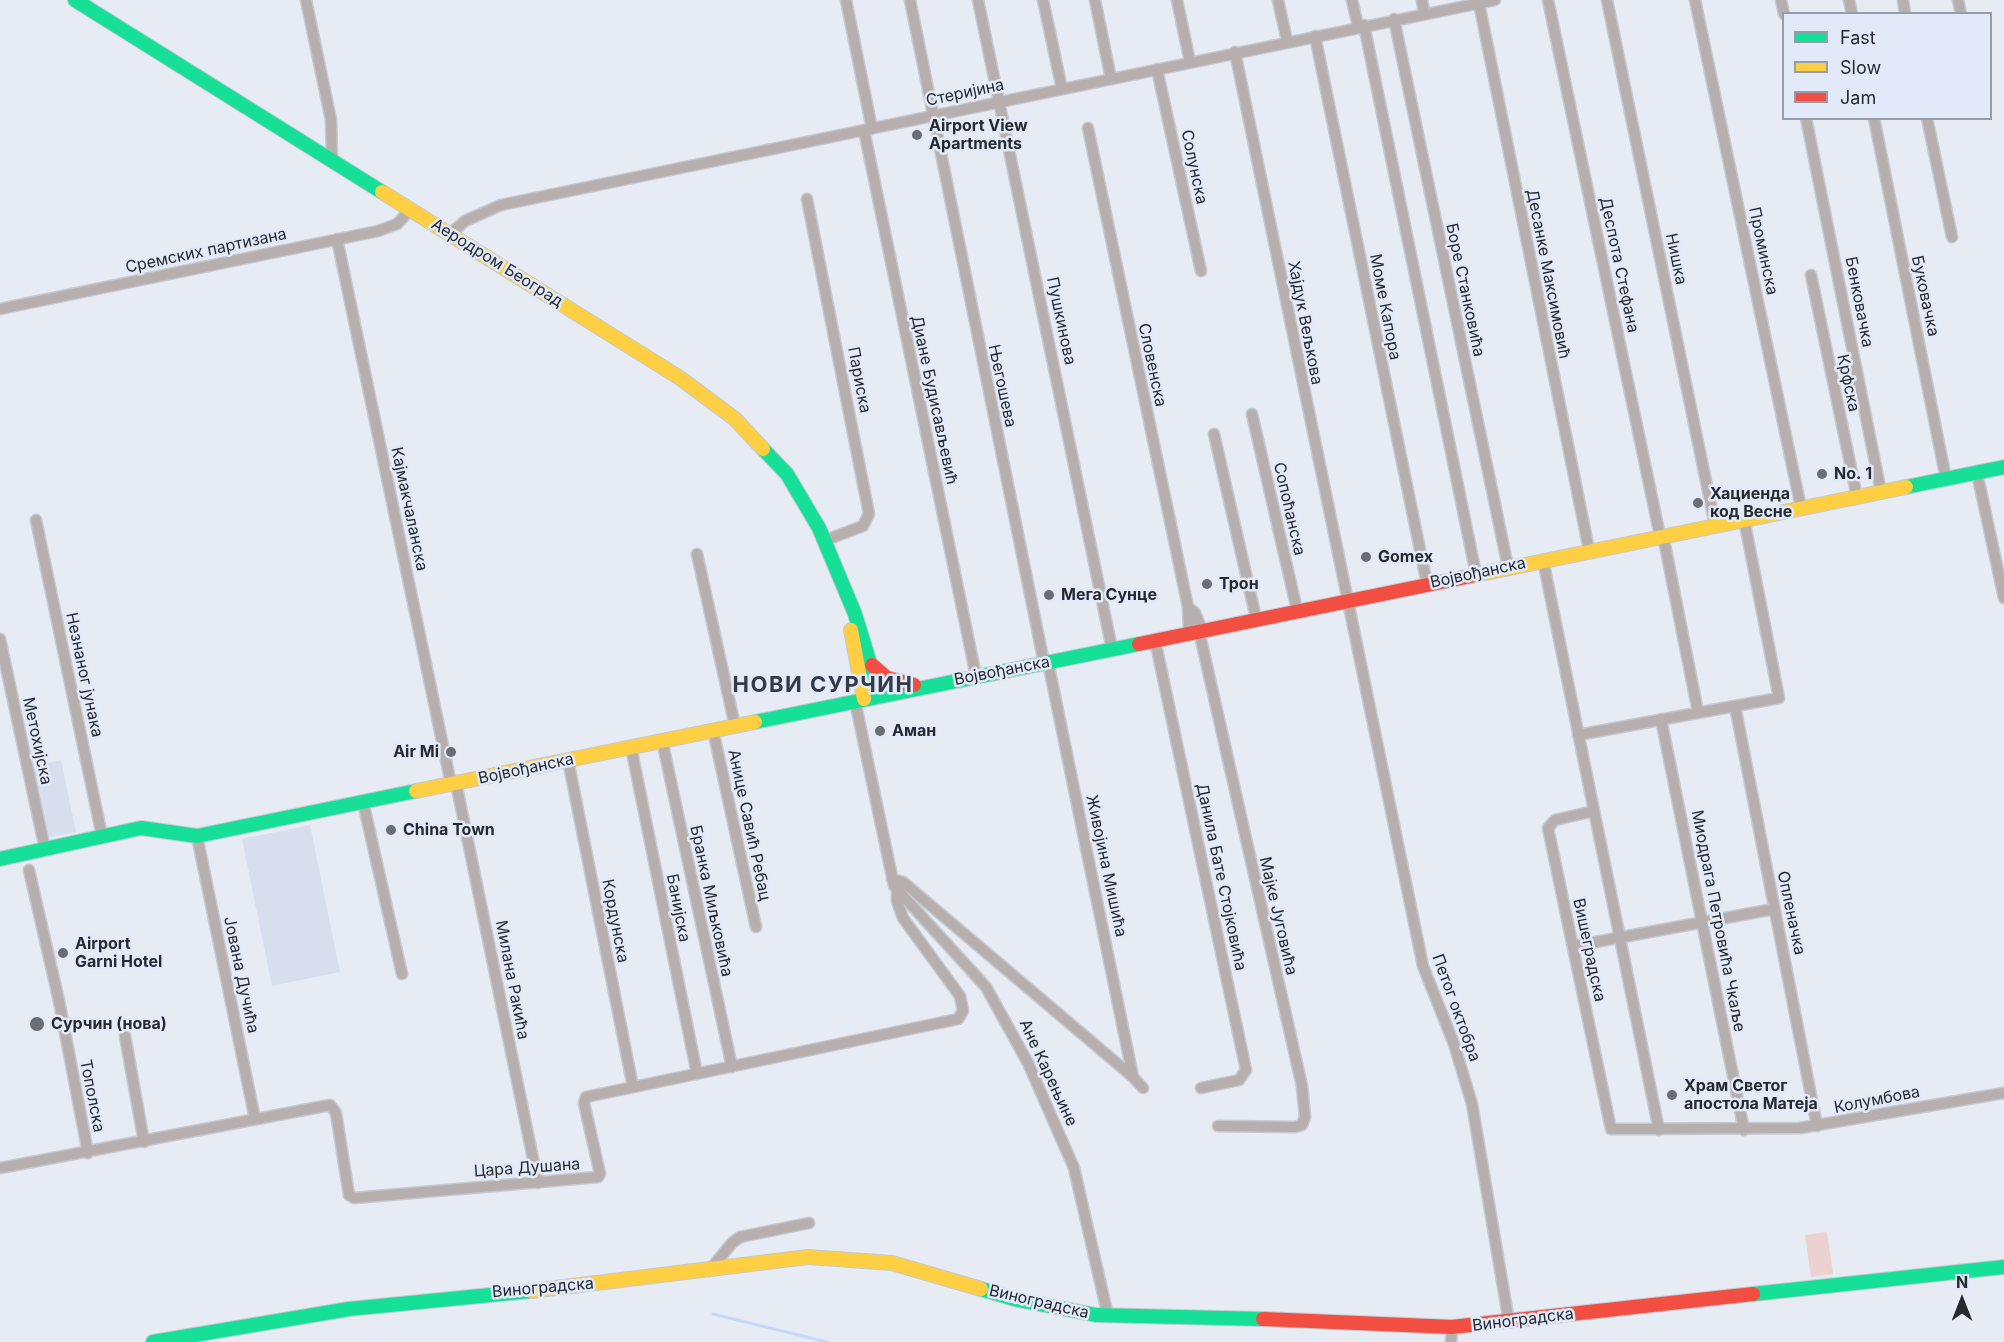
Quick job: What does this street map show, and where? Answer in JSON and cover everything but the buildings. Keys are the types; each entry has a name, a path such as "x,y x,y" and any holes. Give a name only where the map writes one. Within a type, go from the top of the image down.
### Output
{"street":[{"name":"Аеродром Београд","path":"75,0 332,159 715,402 761,444 787,474 826,540 855,614 880,696"},
{"path":"306,0 331,120 332,159"},
{"name":"Диане Будисављевић","path":"846,0 868,129 976,676"},
{"name":"Његошева","path":"910,0 958,246 1046,662"},
{"name":"Пушкинова","path":"978,0 1112,649"},
{"path":"1043,0 1062,88"},
{"path":"1095,0 1111,79"},
{"path":"1177,0 1190,62"},
{"path":"1278,0 1287,41"},
{"path":"1352,0 1361,26 1476,574"},
{"path":"1422,0 1424,13"},
{"name":"Деспота Стефана","path":"1548,0 1661,536"},
{"name":"Нишка","path":"1607,0 1715,525"},
{"name":"Проминска","path":"1695,0 1801,508"},
{"name":"Стеријина","path":"450,234 465,220 501,206 1487,1"},
{"name":"Десанке Максимовић","path":"1487,1 1589,550"},
{"name":"Боре Станковића","path":"1394,19 1508,567"},
{"name":"Моме Капора","path":"1315,36 1427,584"},
{"name":"Хајдук Вељкова","path":"1235,52 1347,600"},
{"name":"Солунска","path":"1157,69 1201,271"},
{"name":"Бенковачка","path":"1806,120 1881,492"},
{"name":"Буковачка","path":"1874,120 1946,479"},
{"path":"1927,120 1952,237"},
{"name":"Словенска","path":"1088,128 1188,607 1197,631"},
{"name":"Париска","path":"807,199 869,514 863,526 826,540"},
{"name":"Сремских партизана","path":"0,309 388,228 397,224 411,209"},
{"name":"Кајмакчаланска","path":"337,239 453,783"},
{"name":"Крфска","path":"1811,275 1857,497"},
{"name":"Сопоћанска","path":"1252,414 1297,610"},
{"path":"1214,434 1256,618"},
{"name":"Војвођанска","path":"0,859 141,828 197,836 2004,467"},
{"path":"1977,472 2004,598"},
{"path":"1578,735 1779,698 1744,519"},
{"name":"Незнаног јунака","path":"36,520 102,836"},
{"path":"1661,536 1698,712"},
{"path":"697,554 735,726"},
{"path":"1543,560 1622,936 1659,1130"},
{"name":"Аеродром Београд","path":"847,597 860,700"},
{"name":"Петог октобра","path":"1347,600 1423,966 1454,1044 1472,1104 1509,1322"},
{"name":"Мајке Југовића","path":"1197,631 1299,1076 1305,1118 1302,1125 1295,1127 1218,1126"},
{"name":"Метохијска","path":"0,639 45,849"},
{"name":"Данила Бате Стојковића","path":"1155,640 1246,1070 1239,1080 1201,1088"},
{"name":"Живојина Мишића","path":"1046,662 1132,1077"},
{"path":"871,664 892,680 923,687"},
{"name":"Ане Карењине","path":"860,700 892,879 897,891 986,987 1028,1063 1074,1168 1108,1316"},
{"name":"Опленачка","path":"1735,706 1817,1126"},
{"name":"Миодрага Петровића Чкаље","path":"1661,719 1744,1130"},
{"name":"Анице Савић Ребац","path":"713,730 756,927"},
{"name":"Бранка Миљковића","path":"662,740 732,1067"},
{"name":"Банијска","path":"631,747 697,1074"},
{"name":"Кордунска","path":"568,760 633,1087"},
{"name":"Милана Ракића","path":"453,783 538,1183"},
{"path":"363,802 402,974"},
{"name":"Вишеградска","path":"1594,811 1555,820 1549,825 1611,1129"},
{"name":"Јована Дучића","path":"197,836 255,1119"},
{"name":"Тополска","path":"29,870 59,1001 88,1153"},
{"name":"Ане Карењине","path":"892,879 903,882 1132,1077"},
{"name":"Цара Душана","path":"0,1168 88,1153 324,1105 333,1106 349,1195 354,1198 599,1176 585,1099 633,1087 952,1022 962,1015 963,1003 960,996 903,918 897,901 897,891"},
{"path":"1574,946 1774,909"},
{"path":"125,1036 144,1142"},
{"path":"1132,1077 1143,1088"},
{"name":"Колумбова","path":"1611,1129 1744,1130 1817,1126 2004,1093"},
{"path":"709,1271 732,1243 741,1238 761,1231 809,1223"},
{"name":"Виноградска","path":"153,1342 330,1312 709,1271 800,1257 868,1260 927,1272 1018,1300 1108,1316 1247,1317 1452,1327 2004,1267"},
{"path":"1451,1342 1452,1327"}],"shaded area":[{"path":"61,760 76,832 45,838 30,767"},
{"path":"310,825 340,972 272,986 242,839"},
{"path":"1827,1232 1833,1274 1811,1277 1805,1235"}],"waterway":[{"path":"713,1314 827,1342"}],"traffic: fast":[{"path":"75,0 382,192"},
{"path":"763,449 787,474 819,528 855,614 880,696"},
{"path":"1906,487 2004,467"},
{"path":"755,722 1139,644"},
{"path":"0,859 141,828 197,836 416,791"},
{"path":"1753,1294 2004,1267"},
{"path":"981,1289 1018,1300 1096,1315 1263,1319"},
{"path":"153,1342 349,1309 531,1291"}],"traffic: slow":[{"path":"382,192 680,378 735,419 763,449"},
{"path":"1471,576 1906,487"},
{"path":"851,630 864,699"},
{"path":"416,791 755,722"},
{"path":"531,1291 808,1257 892,1263 981,1289"}],"traffic: jam":[{"path":"1139,644 1471,576"},
{"path":"872,665 887,678 914,685"},
{"path":"1263,1319 1452,1327 1753,1294"}],"place":[{"name":"Airport View Apartments","path":"917,135"},
{"name":"No. 1","path":"1822,474"},
{"name":"Хациенда код Весне","path":"1698,503"},
{"name":"Gomex","path":"1366,557"},
{"name":"Трон","path":"1207,584"},
{"name":"Мега Сунце","path":"1049,595"},
{"name":"Аман","path":"880,731"},
{"name":"Air Mi","path":"451,752"},
{"name":"China Town","path":"391,830"},
{"name":"Airport Garni Hotel","path":"63,953"},
{"name":"Сурчин (нова)","path":"37,1024"},
{"name":"Храм Светог апостола Матеја","path":"1672,1095"}],"district":[{"name":"НОВИ СУРЧИН","path":"823,685"}]}
